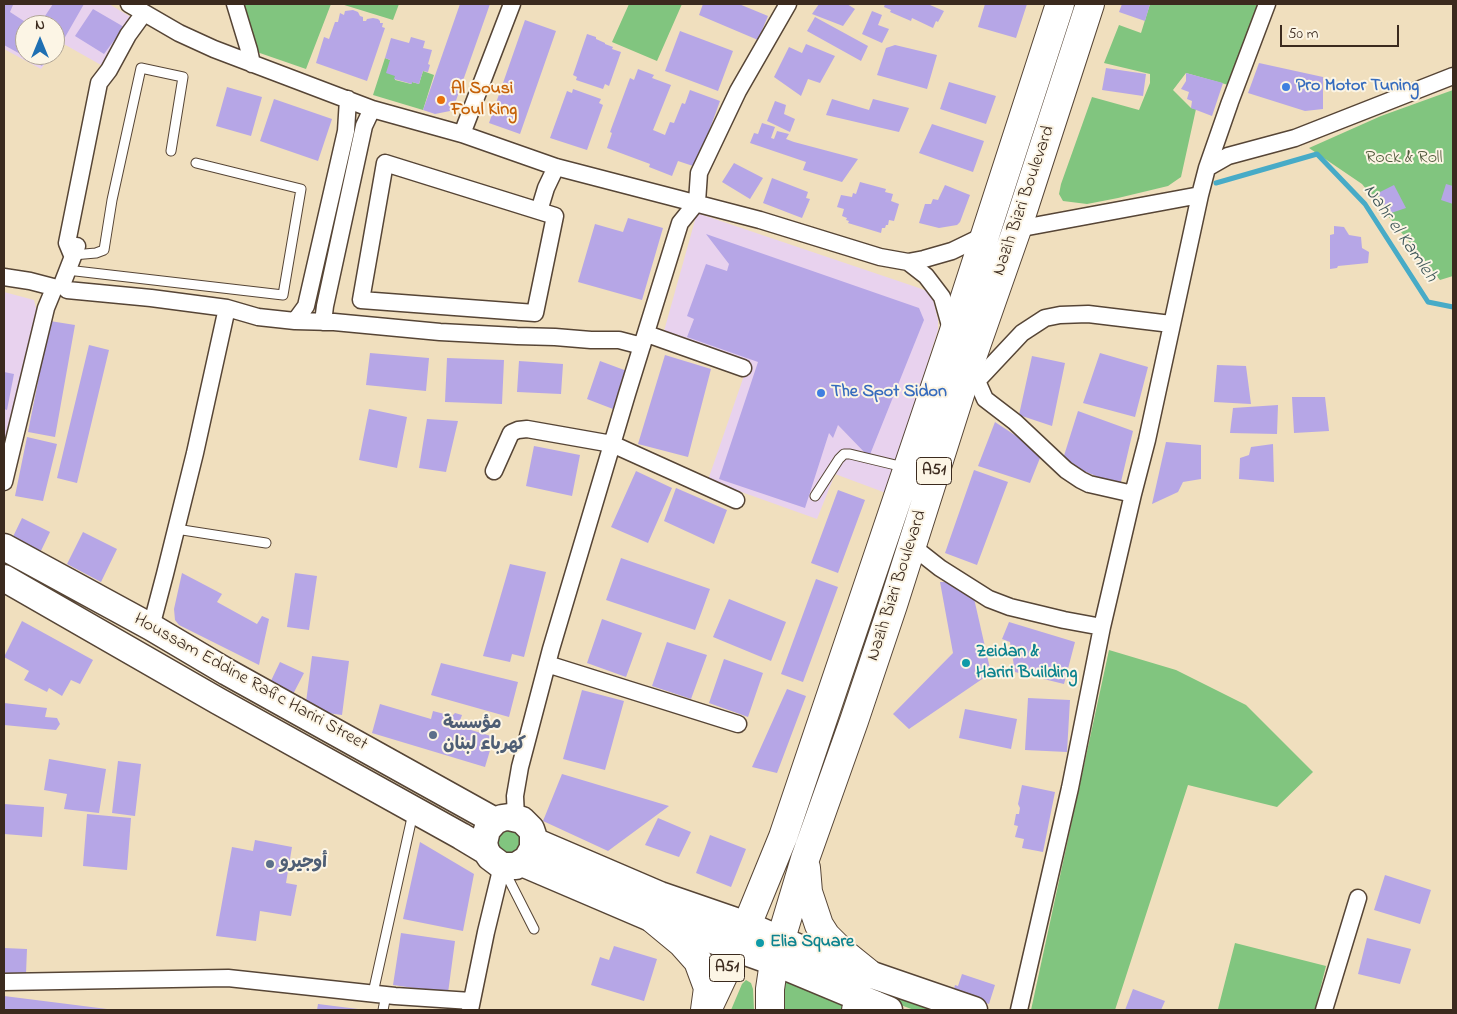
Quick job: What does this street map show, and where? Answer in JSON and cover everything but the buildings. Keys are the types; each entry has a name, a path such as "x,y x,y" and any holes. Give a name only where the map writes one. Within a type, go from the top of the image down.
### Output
{"highway":[{"name":"Nazih Bizri Boulevard","path":"748,925 783,837 953,334 1060,4"},
{"name":"Nazih Bizri Boulevard","path":"778,951 805,859 973,372 1016,229 1090,4"},
{"path":"805,859 808,892 819,925 826,936 842,952 868,973"},
{"path":"653,919 682,943 698,961 708,988 706,1010"},
{"name":"A51","path":"706,1010 748,925"},
{"name":"A51","path":"770,1010 770,989 778,951"}],"main road":[{"name":"Houssam Eddine Rafic Hariri Street","path":"4,547 150,627 227,672 506,819 522,820 531,829 511,855"},
{"name":"Houssam Eddine Rafic Hariri Street","path":"4,578 218,701 414,810 653,919 736,949 820,956 974,1010"},
{"path":"218,701 227,672"},
{"path":"506,819 487,830 484,836 511,855"},
{"name":"Houssam Eddine Rafic Hariri Street","path":"511,855 660,894 748,925 778,951 873,1008"}],"street":[{"path":"129,4 179,34 252,64 372,109 462,134 556,167 697,202 880,257 908,262 924,259 952,251 985,235"},
{"path":"236,4 252,64"},
{"path":"462,134 512,4"},
{"path":"506,819 515,796 520,767 574,568 680,223 697,202 699,173 738,91 788,4"},
{"path":"1019,1010 1072,779 1102,627 1147,440 1200,195 1207,168 1267,4"},
{"path":"4,482 46,308 63,279 77,248 109,70 128,35 144,13"},
{"path":"1207,168 1228,156 1295,138 1453,76"},
{"path":"295,321 306,306 346,131 348,99"},
{"path":"323,322 364,126 372,109"},
{"path":"385,163 539,211 555,216 535,313 361,300 385,163"},
{"path":"539,211 546,188 556,167"},
{"path":"1016,229 1200,195"},
{"path":"908,262 926,276 942,297 953,334"},
{"path":"4,277 30,280 63,279 151,298 227,308 258,317 295,321 334,322 440,332 591,340 644,340 743,368"},
{"path":"150,627 176,529 227,308"},
{"path":"1133,494 1089,484 1066,470 1016,422 985,399 973,372 1022,333 1045,318 1060,315 1088,314 1171,324"},
{"path":"494,472 511,433 518,430 535,430 612,444 736,500"},
{"path":"912,546 940,568 989,599 1010,607 1042,615 1102,627"},
{"path":"547,664 738,724"},
{"path":"4,982 228,978 380,999 471,1006 511,855"},
{"path":"1324,1010 1358,898"}],"lane":[{"path":"63,279 96,253 104,250 112,200 141,68 183,77 171,151"},
{"path":"63,279 283,295 301,189 196,163"},
{"path":"815,496 844,454 907,468"},
{"path":"176,529 266,543"},
{"path":"380,999 414,810"},
{"path":"511,855 534,929"}],"shaded area":[{"path":"4,4 109,4 134,19 101,65 65,45 65,15 15,15 15,55 4,49"},
{"path":"34,65 44,65 41,69"},
{"name":"The Spot Sidon","path":"697,213 919,288 927,291 933,299 938,320 938,330 886,493 835,474 817,519 708,480 748,364 664,331"},
{"path":"4,292 34,300 38,316 4,448"}],"green space":[{"path":"242,4 331,4 306,69 254,51"},
{"path":"341,4 399,4 393,20"},
{"path":"629,4 682,4 657,61 612,42"},
{"path":"1150,4 1264,4 1232,86 1186,73 1173,90 1191,108 1196,109 1181,177 1168,186 1118,198 1087,204 1063,201 1059,194 1061,184 1092,97 1139,110 1150,83 1150,74 1104,63 1119,25 1141,33"},
{"path":"385,58 390,60 395,80 419,84 423,71 434,75 423,110 373,95"},
{"name":"Rock & Roll","path":"1453,90 1453,276 1440,280 1362,184 1309,148 1381,116"},
{"path":"1109,650 1176,670 1246,705 1313,772 1277,807 1188,785 1115,1010 1031,1010"},
{"path":"509,830 517,834 521,842 517,850 509,854 501,850 497,842 501,834"},
{"path":"1235,943 1326,966 1315,1010 1218,1009"},
{"path":"794,959 939,1010 914,1010 791,964"},
{"path":"781,978 857,1004 839,1010 782,1010"},
{"path":"746,980 751,983 753,989 754,1010 731,1010 742,984"}],"waterway":[{"name":"Nahr el Kamleh","path":"1216,183 1317,154 1365,204 1428,302 1453,307"}],"place":[{"name":"Pro Motor Tuning","path":"1286,87"},
{"name":"Al Sousi Foul King","path":"441,100"},
{"name":"The Spot Sidon","path":"821,393"},
{"name":"Zeidan & Hariri Building","path":"966,663"},
{"name":"مؤسسة كهرباء لبنان","path":"433,735"},
{"name":"أوجيرو","path":"270,864"},
{"name":"Elia Square","path":"760,943"}]}
